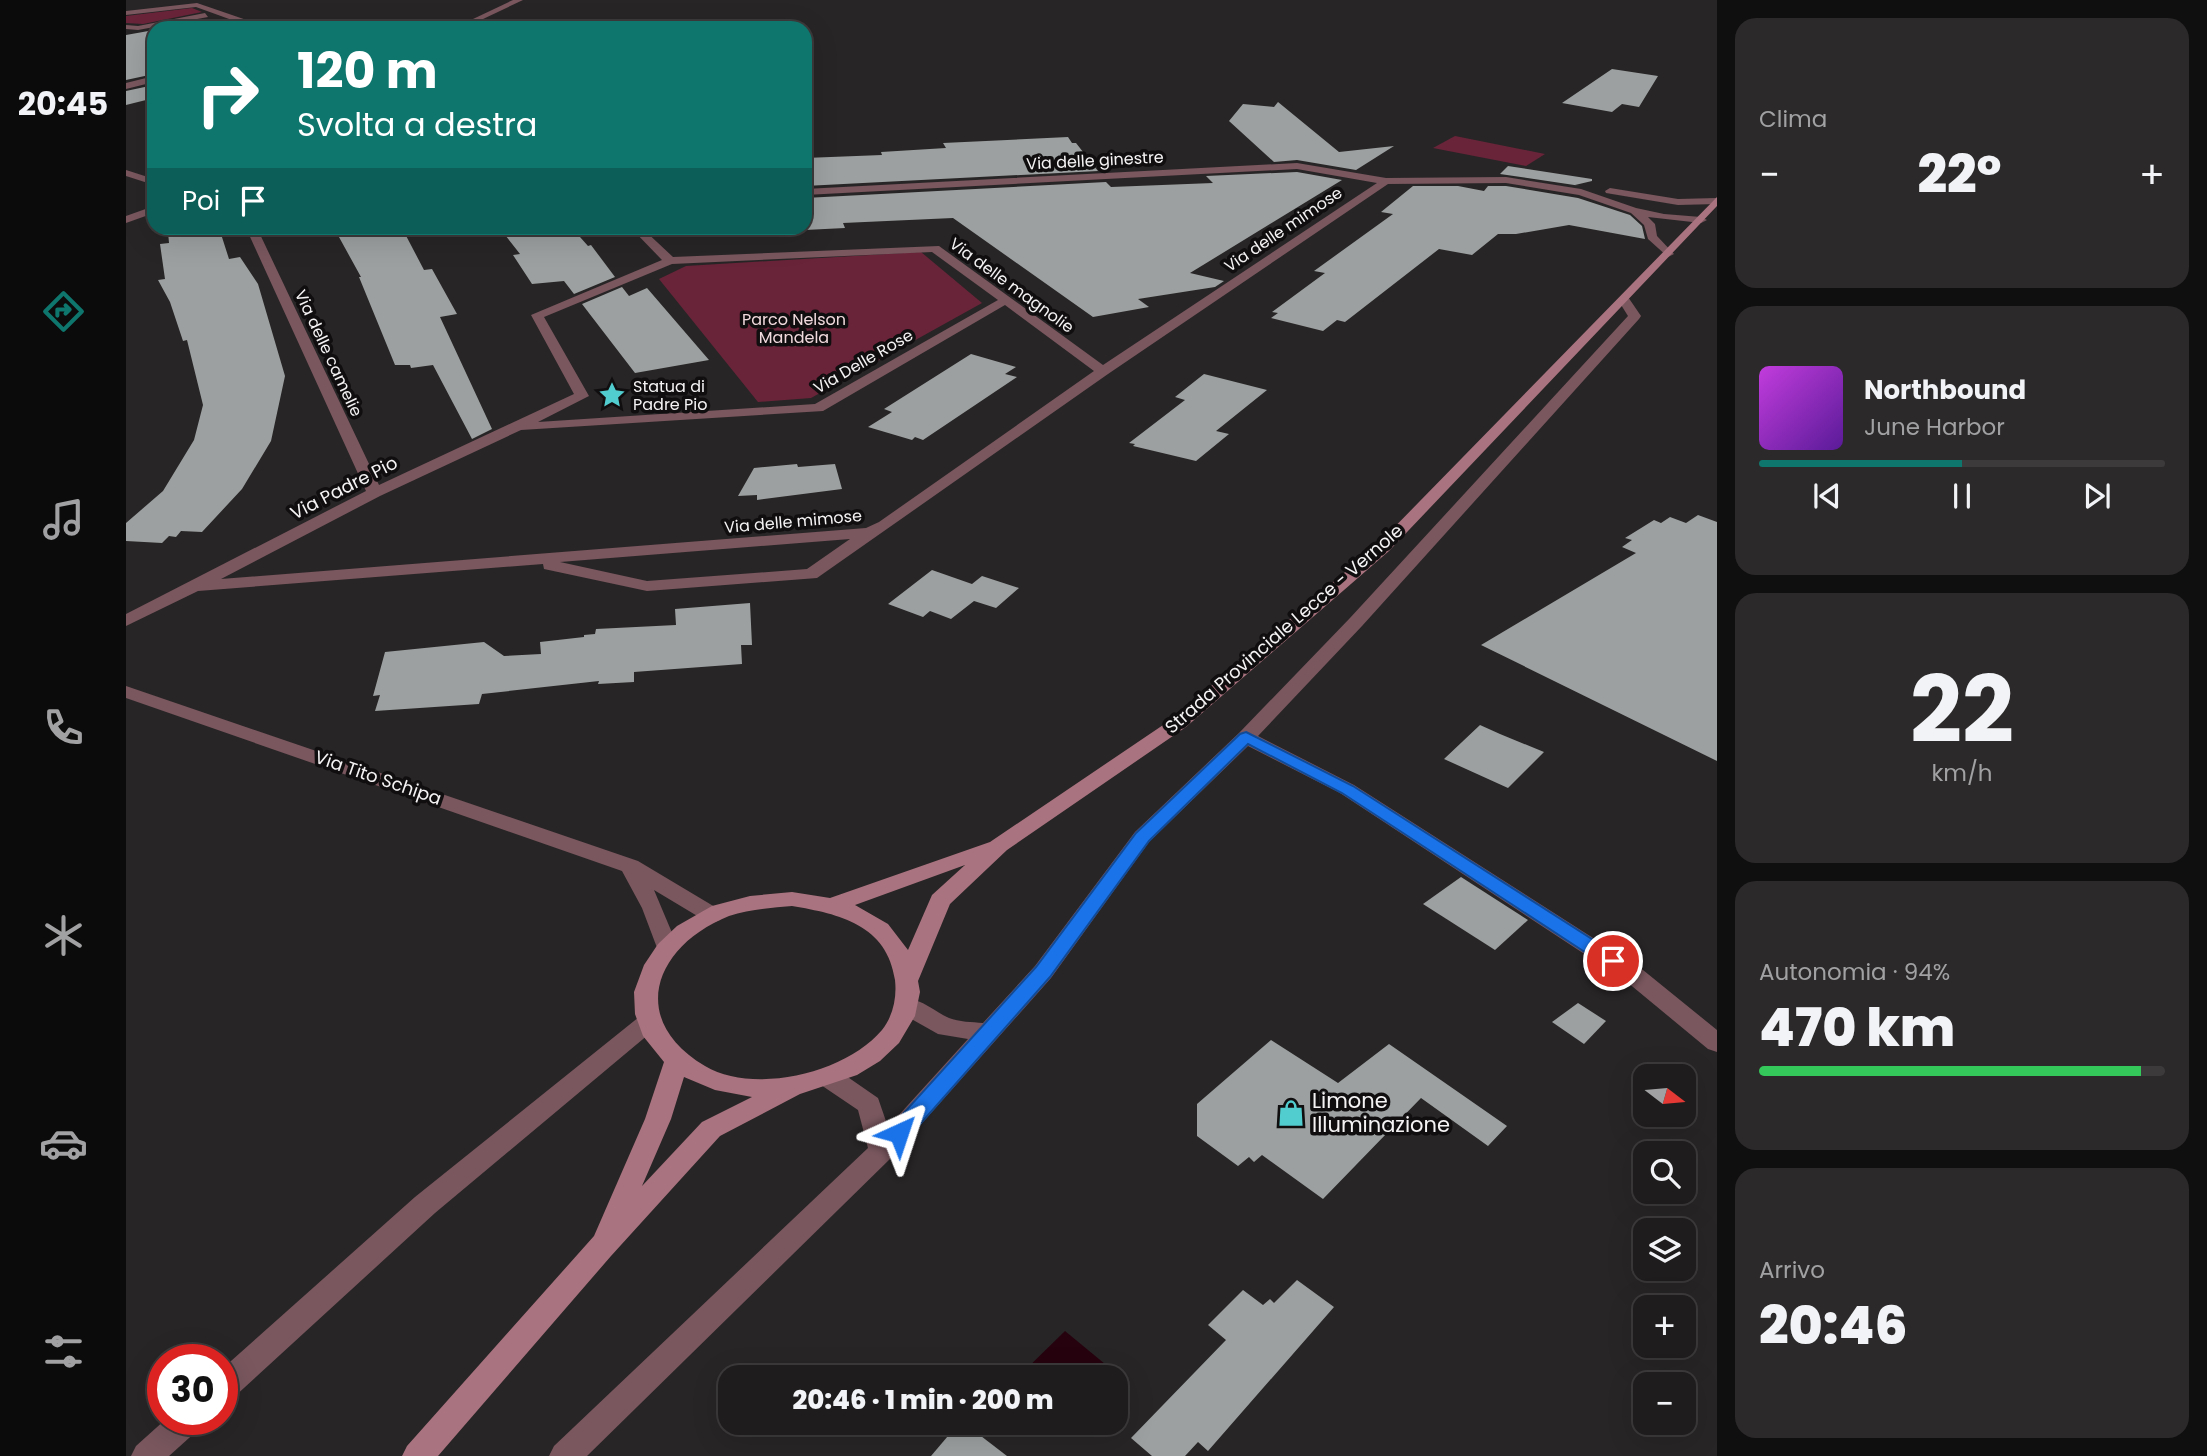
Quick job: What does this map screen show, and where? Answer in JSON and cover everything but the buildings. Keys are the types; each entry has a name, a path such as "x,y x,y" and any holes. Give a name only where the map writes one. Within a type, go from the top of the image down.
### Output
{"main road":[{"name":"Strada Provinciale Lecce - Vernole","path":"908,978 940,901 1000,845 1179,723 1383,548 1701,220 1717,200"},
{"name":"Strada Provinciale Lecce - Vernole","path":"833,905 1000,845"},
{"name":"Strada Provinciale Lecce - Vernole","path":"418,1456 601,1248 711,1129 797,1087 830,1078 869,1057 893,1033 907,1006 908,978 901,954 884,933 861,917 833,905 792,899 751,902 712,915 687,929 667,947 651,971 644,997 647,1023 658,1044 676,1062 710,1080 752,1089 797,1087"},
{"name":"Strada Provinciale Lecce - Vernole","path":"601,1248 658,1119 676,1062"}],"street":[{"path":"473,21 519,0"},
{"path":"126,13 197,5 213,9 213,13"},
{"path":"173,21 213,13 239,21"},
{"path":"126,27 147,26"},
{"path":"126,86 147,81"},
{"name":"Via delle ginestre","path":"812,192 1283,166 1310,167 1387,181"},
{"path":"126,173 147,179"},
{"path":"1414,180 1502,174 1647,199 1678,202 1717,200"},
{"path":"1387,181 1492,179 1525,182 1581,192 1635,211 1701,220"},
{"name":"Via delle mimose","path":"195,586 869,533 1103,370 1387,181"},
{"path":"1647,199 1701,220"},
{"path":"1635,211 1649,224 1652,237 1668,254"},
{"path":"126,220 147,212"},
{"name":"Via delle camelie","path":"254,235 375,494"},
{"path":"643,235 670,261"},
{"name":"Via delle magnolie","path":"582,396 537,315 670,261 935,248 1103,370"},
{"name":"Via Delle Rose","path":"515,427 818,408 1006,300"},
{"path":"565,1456 883,1151 1043,972 1142,837 1246,737 1365,612 1636,316 1624,300"},
{"name":"Via Padre Pio","path":"126,621 375,494 582,396"},
{"path":"530,561 647,586 811,574 869,533"},
{"name":"Via Tito Schipa","path":"126,692 630,866 712,915"},
{"path":"1246,737 1348,789 1635,976 1717,1043"},
{"path":"630,866 653,908 667,947"},
{"path":"907,1006 947,1028 989,1033"},
{"path":"238,1374 425,1205 647,1023"},
{"path":"830,1078 869,1105 883,1151"},
{"path":"147,1456 170,1435"}],"green space":[{"path":"192,8 202,12 147,21 143,24 126,23 126,16"},
{"path":"1455,136 1545,154 1526,166 1433,148"},
{"name":"Parco Nelson Mandela","path":"921,252 982,303 811,398 758,402 659,279 686,266"}],"shaded area":[{"path":"1065,1331 1105,1364 1104,1365 1030,1365"}],"place":[{"name":"Statua di Padre Pio","path":"612,395"},
{"name":"Limone Illuminazione","path":"1291,1113"}],"route":[{"path":"899,1133 1043,972 1142,837 1246,737 1348,789 1613,961"}]}
